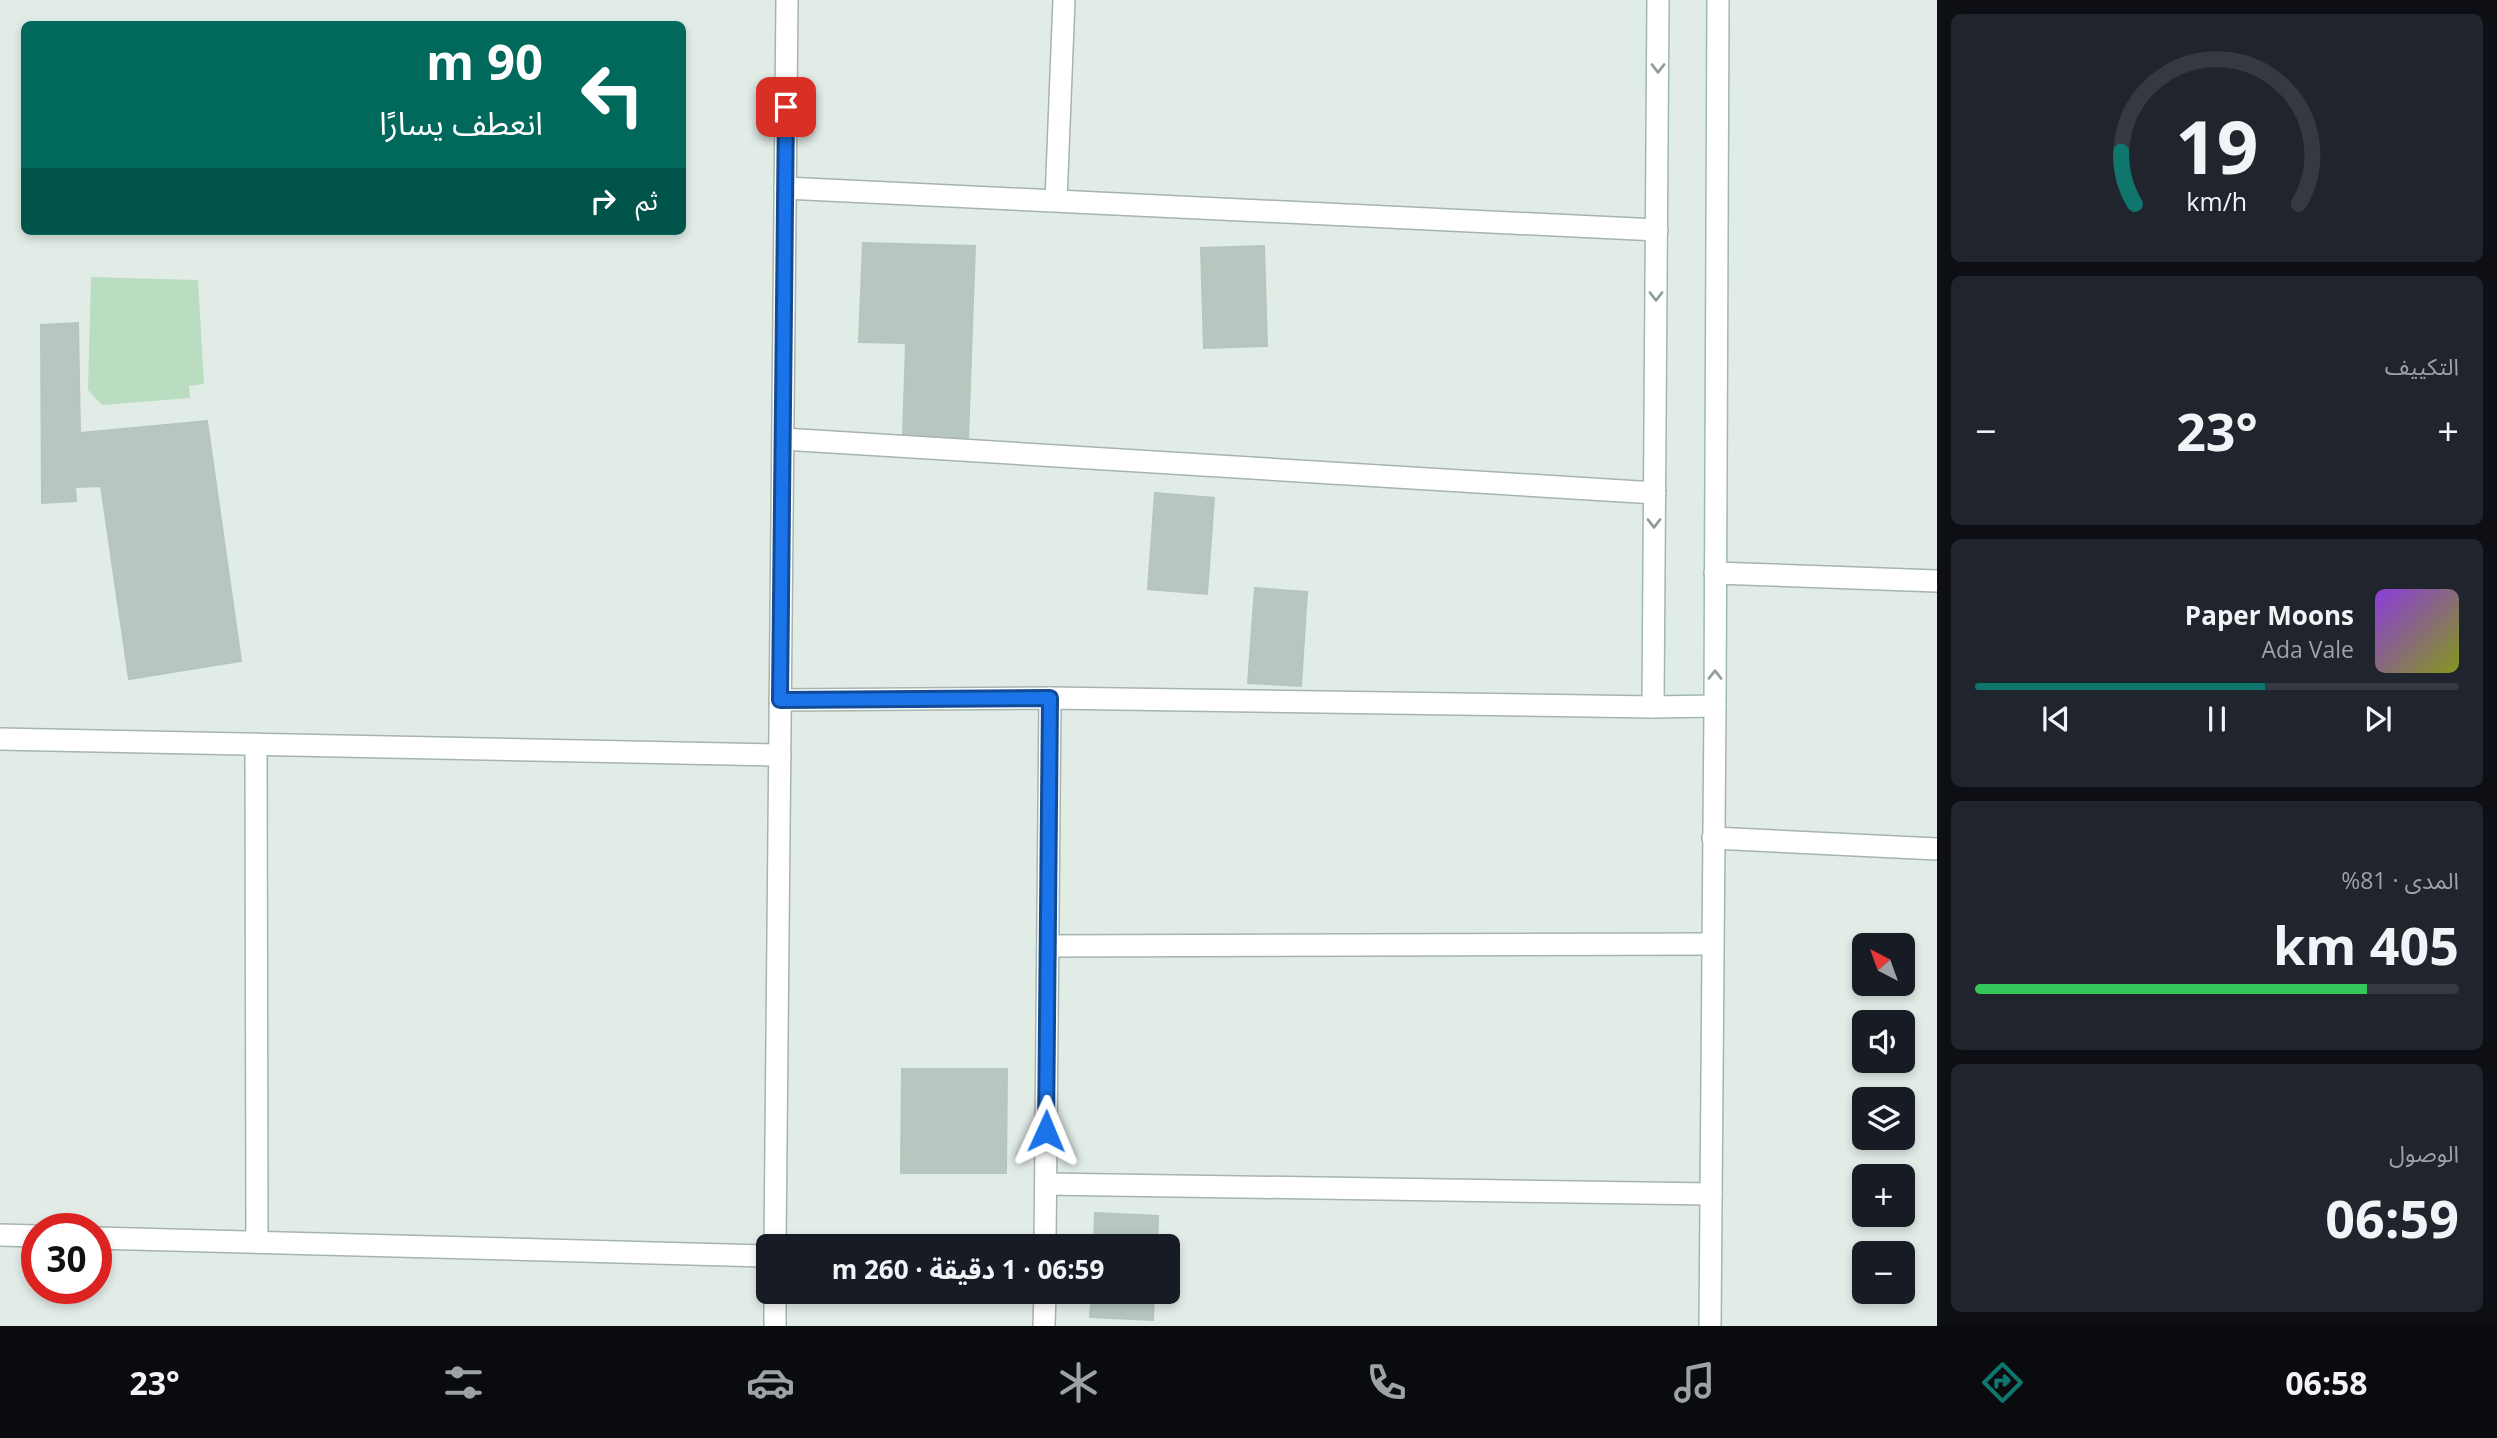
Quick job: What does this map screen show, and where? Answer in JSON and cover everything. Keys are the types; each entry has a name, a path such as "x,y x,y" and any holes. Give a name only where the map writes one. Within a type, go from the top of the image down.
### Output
{"street":[{"path":"775,1234 787,0"},
{"path":"1056,200 1064,0"},
{"path":"1653,707 1658,0"},
{"path":"1710,1326 1718,0"},
{"path":"785,188 1657,230"},
{"path":"783,439 1655,493"},
{"path":"1715,573 1937,581"},
{"path":"780,700 1050,698 1715,706"},
{"path":"1045,1234 1050,698"},
{"path":"0,739 780,755"},
{"path":"256,744 257,1242"},
{"path":"1713,838 1937,849"},
{"path":"1048,946 1712,944"},
{"path":"1046,1184 1711,1194"},
{"path":"0,1235 21,1236"},
{"path":"112,1238 756,1256"},
{"path":"775,1304 775,1326"},
{"path":"1044,1326 1045,1304"}],"green space":[{"path":"91,277 198,280 204,384 189,386 190,398 102,405 88,390"}],"building":[{"path":"863,243 975,246 968,439 903,437 906,343 859,342"},
{"path":"1264,246 1267,346 1204,348 1201,248"},
{"path":"78,323 80,433 207,421 241,661 129,679 101,486 75,487 76,501 42,503 41,325"},
{"path":"1155,493 1214,498 1207,594 1148,589"},
{"path":"1255,588 1307,592 1301,686 1248,683"},
{"path":"902,1069 1007,1069 1006,1173 901,1173"},
{"path":"1095,1213 1158,1216 1157,1234 1094,1234"},
{"path":"1091,1304 1154,1304 1153,1320 1090,1317"}],"route":[{"path":"786,107 780,700 1050,698 1046,1131"}]}
